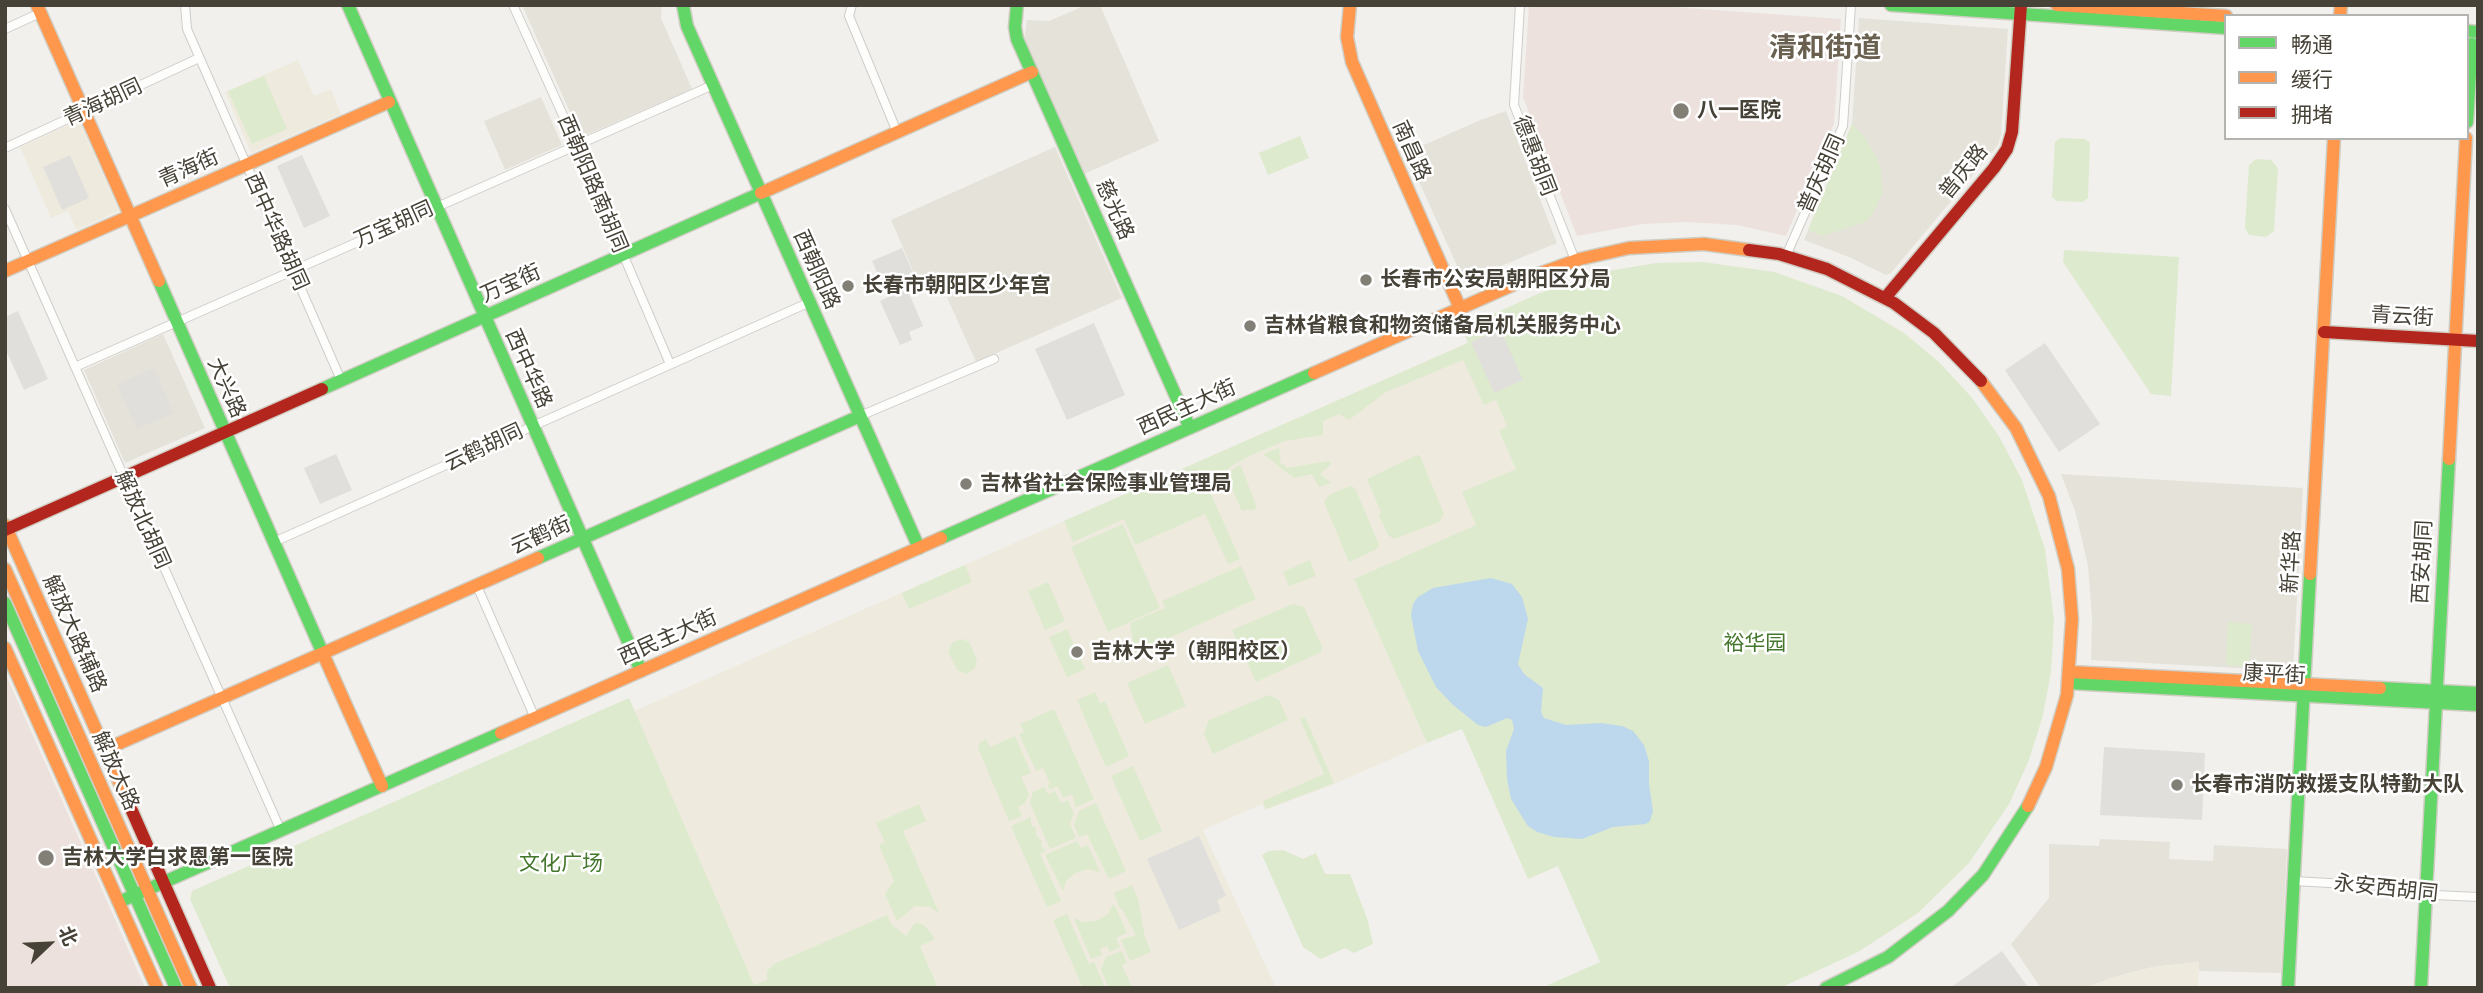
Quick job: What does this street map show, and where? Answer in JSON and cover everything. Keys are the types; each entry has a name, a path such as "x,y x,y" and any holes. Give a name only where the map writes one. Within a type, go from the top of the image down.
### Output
{"street":[{"name":"西中华路胡同","path":"186,5 187,29 341,380"},
{"name":"西中华路","path":"348,5 642,671"},
{"name":"西朝阳路南胡同","path":"513,5 670,364"},
{"name":"西朝阳路","path":"683,5 687,26 919,548"},
{"path":"852,5 849,16 897,132"},
{"name":"慈光路","path":"1017,5 1017,39 1190,428"},
{"name":"南昌路","path":"1350,5 1348,37 1352,62 1460,309"},
{"name":"德惠胡同","path":"1520,5 1514,105 1575,260"},
{"name":"普庆胡同","path":"1786,256 1843,126 1851,5"},
{"path":"1891,5 2021,10 2224,28"},
{"path":"2057,5 2224,16"},
{"path":"5,29 39,9"},
{"name":"大兴路","path":"39,9 382,786"},
{"name":"普庆路","path":"1885,298 1994,169 2007,149 2012,132 2021,10"},
{"path":"2469,89 2472,39"},
{"name":"青海胡同","path":"5,148 199,58"},
{"name":"万宝街","path":"6,528 1032,72"},
{"name":"万宝胡同","path":"75,367 713,85"},
{"name":"青海街","path":"5,271 389,102"},
{"name":"新华路","path":"2288,988 2334,140"},
{"name":"西安胡同","path":"2421,988 2466,140"},
{"name":"解放北胡同","path":"5,209 281,831"},
{"name":"西民主大街","path":"119,902 1533,276 1575,260 1629,248 1679,243 1729,246 1786,256 1827,269 1885,298 1934,333 1970,368 2002,407 2028,450 2049,496 2065,554 2072,619 2069,677 2055,743 2037,790 2013,834 1983,875 1948,911 1909,943 1867,969 1826,988"},
{"name":"云鹤胡同","path":"274,542 810,302"},
{"name":"青云街","path":"2324,332 2478,341"},
{"name":"云鹤街","path":"104,750 994,359"},
{"name":"解放大路辅路","path":"6,528 210,988"},
{"name":"解放大路","path":"5,569 141,893 176,988"},
{"path":"477,586 535,718"},
{"name":"解放大路","path":"5,603 141,893 191,988"},
{"path":"5,648 157,988"},
{"name":"康平街","path":"2069,677 2435,697 2478,705"},
{"name":"康平街","path":"2435,697 2478,693"},
{"name":"永安西胡同","path":"2294,881 2417,888 2435,895 2478,897"}],"shaded area":[{"path":"522,5 662,5 661,18 692,89 581,137"},
{"path":"1086,5 1100,5 1159,141 1084,174 1024,40 1027,20 1049,21"},
{"name":"八一医院","path":"1529,5 1647,5 1841,19 1834,124 1786,236 1737,225 1687,222 1643,224 1577,236 1523,97"},
{"path":"1859,18 2008,29 1998,145 1891,273 1886,275 1804,240 1852,124"},
{"path":"298,60 314,96 331,89 341,114 251,153 225,92"},
{"path":"541,97 562,145 505,170 484,121"},
{"path":"1506,111 1557,243 1464,281 1406,153"},
{"path":"79,120 119,211 76,230 68,211 51,218 20,147"},
{"path":"1055,147 1122,298 976,362 938,277 919,285 891,220"},
{"path":"70,155 89,198 62,210 43,167"},
{"path":"302,155 330,216 304,228 277,166"},
{"path":"902,248 918,284 907,289 923,326 909,332 912,340 900,345 880,301 888,297 872,261"},
{"path":"18,311 48,379 24,390 5,348 5,317"},
{"path":"1094,323 1125,395 1067,420 1035,349"},
{"path":"1500,329 1523,380 1494,393 1471,342"},
{"path":"163,334 205,428 125,463 84,370"},
{"name":"吉林大学（朝阳校区）","path":"1469,342 1508,426 1499,431 1516,469 1477,525 1354,579 1427,743 1330,786 1265,810 1262,804 1203,830 1276,988 938,988 920,946 767,971 767,980 754,986 634,711"},
{"path":"2045,343 2100,424 2059,452 2005,370"},
{"path":"154,368 174,413 137,429 117,384"},
{"path":"336,454 352,490 320,504 304,468"},
{"path":"2061,474 2303,488 2293,671 2091,660 2092,619 2088,566 2076,514"},
{"name":"吉林大学白求恩第一医院","path":"5,673 115,919 145,988 5,988"},
{"path":"2104,747 2205,753 2202,820 2100,815"},
{"path":"1199,836 1226,896 1217,900 1221,911 1179,930 1147,859"},
{"path":"2100,839 2170,842 2169,859 2213,861 2214,845 2287,849 2281,973 2199,971 2198,962 2153,967 2085,988 2041,988 2011,944 2049,898 2049,844 2099,846"},
{"path":"2002,951 2027,986 1950,988"},
{"path":"2199,962 2198,988 2085,988 2153,967"}],"green space":[{"path":"264,76 287,129 252,144 228,91"},
{"path":"1852,124 1864,136 1877,158 1881,170 1882,194 1872,215 1865,222 1822,236 1808,230"},
{"path":"1300,136 1309,158 1268,175 1259,153"},
{"path":"2060,138 2085,139 2090,143 2088,198 2083,202 2057,201 2052,197 2055,142"},
{"path":"2256,159 2271,160 2278,168 2274,231 2266,237 2249,235 2245,228 2249,165"},
{"path":"2064,250 2179,257 2171,396 2151,394 2063,262"},
{"name":"裕华园","path":"1703,262 1774,272 1842,296 1904,333 1940,363 1973,399 2000,438 2022,480 2045,549 2054,620 2051,672 2043,715 2029,760 2009,804 1969,863 1918,913 1858,952 1780,988 1548,988 1548,985 1600,962 1558,866 1528,879 1462,729 1427,743 1354,579 1476,525 1462,492 1516,469 1499,431 1507,426 1496,400 1484,405 1463,360 1386,392 1349,420 1339,414 1323,421 1323,435 1285,441 1249,456 1205,481 1240,559 1228,564 1205,514 1135,545 1124,519 1073,542 1064,521 1468,343 1462,328 1540,293 1608,271 1656,263"},
{"path":"1281,447 1281,465 1285,464 1286,468 1329,461 1331,464 1320,474 1331,483 1319,487 1312,474 1294,478 1263,454"},
{"path":"1417,455 1420,456 1444,514 1439,522 1394,539 1388,535 1379,516 1381,512 1367,479"},
{"path":"1241,466 1257,508 1250,511 1242,511 1232,489 1223,492 1218,480"},
{"path":"1350,486 1355,488 1379,545 1377,549 1349,562 1324,502 1329,495"},
{"path":"1123,524 1160,608 1108,632 1071,547"},
{"path":"1310,560 1316,576 1289,586 1283,572"},
{"path":"965,565 972,582 909,609 902,593"},
{"path":"1241,566 1256,599 1135,653 1130,623 1165,608 1162,601"},
{"path":"1048,582 1065,621 1045,630 1028,591"},
{"path":"1293,604 1304,607 1322,647 1321,652 1256,682 1232,630"},
{"path":"2228,622 2252,624 2249,667 2226,665"},
{"path":"1067,629 1085,669 1067,677 1049,637"},
{"path":"962,639 969,642 977,660 975,668 966,674 957,670 948,651 953,642"},
{"path":"1168,665 1186,706 1145,724 1127,683"},
{"path":"1095,692 1100,703 1105,701 1129,756 1106,767 1077,700"},
{"path":"1269,695 1279,700 1288,720 1213,754 1204,734 1209,720"},
{"name":"文化广场","path":"629,698 754,985 767,980 767,971 774,964 887,915 891,924 906,936 915,923 923,924 931,933 935,939 920,946 938,988 230,988 190,899 192,891"},
{"path":"1054,709 1094,799 1076,807 1072,794 1063,798 1058,786 1049,790 1050,784 1043,768 1036,771 1019,734 1024,732 1020,724"},
{"path":"1305,717 1334,783 1266,809 1263,801 1324,774 1300,719"},
{"path":"1015,736 1031,773 1021,777 1029,794 1025,803 1018,807 1022,816 1009,821 978,748 986,739 990,747"},
{"path":"1133,766 1162,831 1140,841 1111,776"},
{"path":"1044,787 1048,794 1055,791 1061,803 1068,800 1074,813 1070,824 1076,838 1050,849 1030,803 1033,792"},
{"path":"1096,803 1126,871 1109,879 1087,834 1079,837 1074,825 1079,811"},
{"path":"919,804 926,821 903,831 939,913 930,907 915,906 897,921 885,894 894,881 879,845 885,842 876,823"},
{"path":"1031,817 1031,825 1036,828 1036,835 1046,851 1040,854 1061,901 1047,907 1011,826"},
{"path":"1077,841 1081,848 1088,845 1100,872 1088,869 1075,873 1066,881 1063,891 1045,855"},
{"path":"1283,850 1303,859 1316,853 1325,874 1350,874 1368,921 1373,944 1354,953 1345,948 1321,959 1303,947 1262,855 1269,851"},
{"path":"1132,885 1151,952 1130,961 1121,940 1136,935 1120,909 1114,893"},
{"path":"1114,904 1127,933 1116,938 1120,947 1110,952 1107,946 1100,949 1102,955 1091,959 1074,918 1083,922 1096,921 1107,915"},
{"path":"1067,914 1089,964 1094,962 1104,985 1083,988 1053,920"},
{"path":"1122,951 1127,963 1122,965 1132,988 1109,988 1101,970 1106,957"}],"water":[{"path":"1491,578 1512,584 1522,597 1528,619 1518,664 1524,674 1543,688 1541,712 1544,718 1566,725 1601,723 1622,726 1633,731 1644,745 1649,761 1653,811 1646,824 1613,827 1582,839 1554,837 1537,832 1528,826 1511,799 1506,751 1514,729 1512,720 1507,718 1486,727 1478,725 1436,687 1418,651 1411,615 1413,604 1418,597 1433,588"}],"traffic: fast":[{"path":"348,5 641,671"},
{"path":"683,5 687,26 919,548"},
{"path":"1017,5 1017,39 1190,428"},
{"path":"1891,5 2224,28"},
{"path":"2469,31 2478,32"},
{"path":"2469,91 2472,44"},
{"path":"322,389 761,193"},
{"path":"159,281 324,656"},
{"path":"941,538 1314,373"},
{"path":"538,558 860,416"},
{"path":"2421,988 2449,459"},
{"path":"2288,988 2310,574"},
{"path":"5,603 176,988"},
{"path":"2068,683 2478,705"},
{"path":"2380,688 2478,693"},
{"path":"119,902 501,733"},
{"path":"1826,988 1888,957 1948,911 1983,875 2028,806"}],"traffic: slow":[{"path":"37,5 159,281"},
{"path":"1350,5 1347,37 1352,62 1460,308"},
{"path":"2057,5 2224,16"},
{"path":"2340,14 2341,5"},
{"path":"761,193 1032,72"},
{"path":"5,271 389,102"},
{"path":"2310,574 2334,140"},
{"path":"2449,459 2466,140"},
{"path":"1314,373 1533,276 1580,259 1629,248 1704,244 1749,250"},
{"path":"1981,381 2016,428 2049,496 2068,569 2072,619 2067,695 2046,767 2028,806"},
{"path":"5,525 132,811"},
{"path":"501,733 941,538"},
{"path":"104,750 538,558"},
{"path":"5,569 191,988"},
{"path":"5,648 157,988"},
{"path":"324,656 382,786"},
{"path":"2070,672 2380,688"}],"traffic: jam":[{"path":"1885,298 2007,149 2012,132 2021,5"},
{"path":"1749,250 1779,254 1827,269 1894,303 1934,333 1981,381"},
{"path":"2324,332 2478,341"},
{"path":"5,530 322,389"},
{"path":"132,811 210,988"}],"place":[{"name":"八一医院","path":"1681,111"},
{"name":"长春市公安局朝阳区分局","path":"1366,280"},
{"name":"长春市朝阳区少年宫","path":"848,286"},
{"name":"吉林省粮食和物资储备局机关服务中心","path":"1250,326"},
{"name":"吉林省社会保险事业管理局","path":"966,484"},
{"name":"吉林大学（朝阳校区）","path":"1077,652"},
{"name":"长春市消防救援支队特勤大队","path":"2177,785"},
{"name":"吉林大学白求恩第一医院","path":"46,858"}],"district":[{"name":"清和街道","path":"1825,49"}]}
